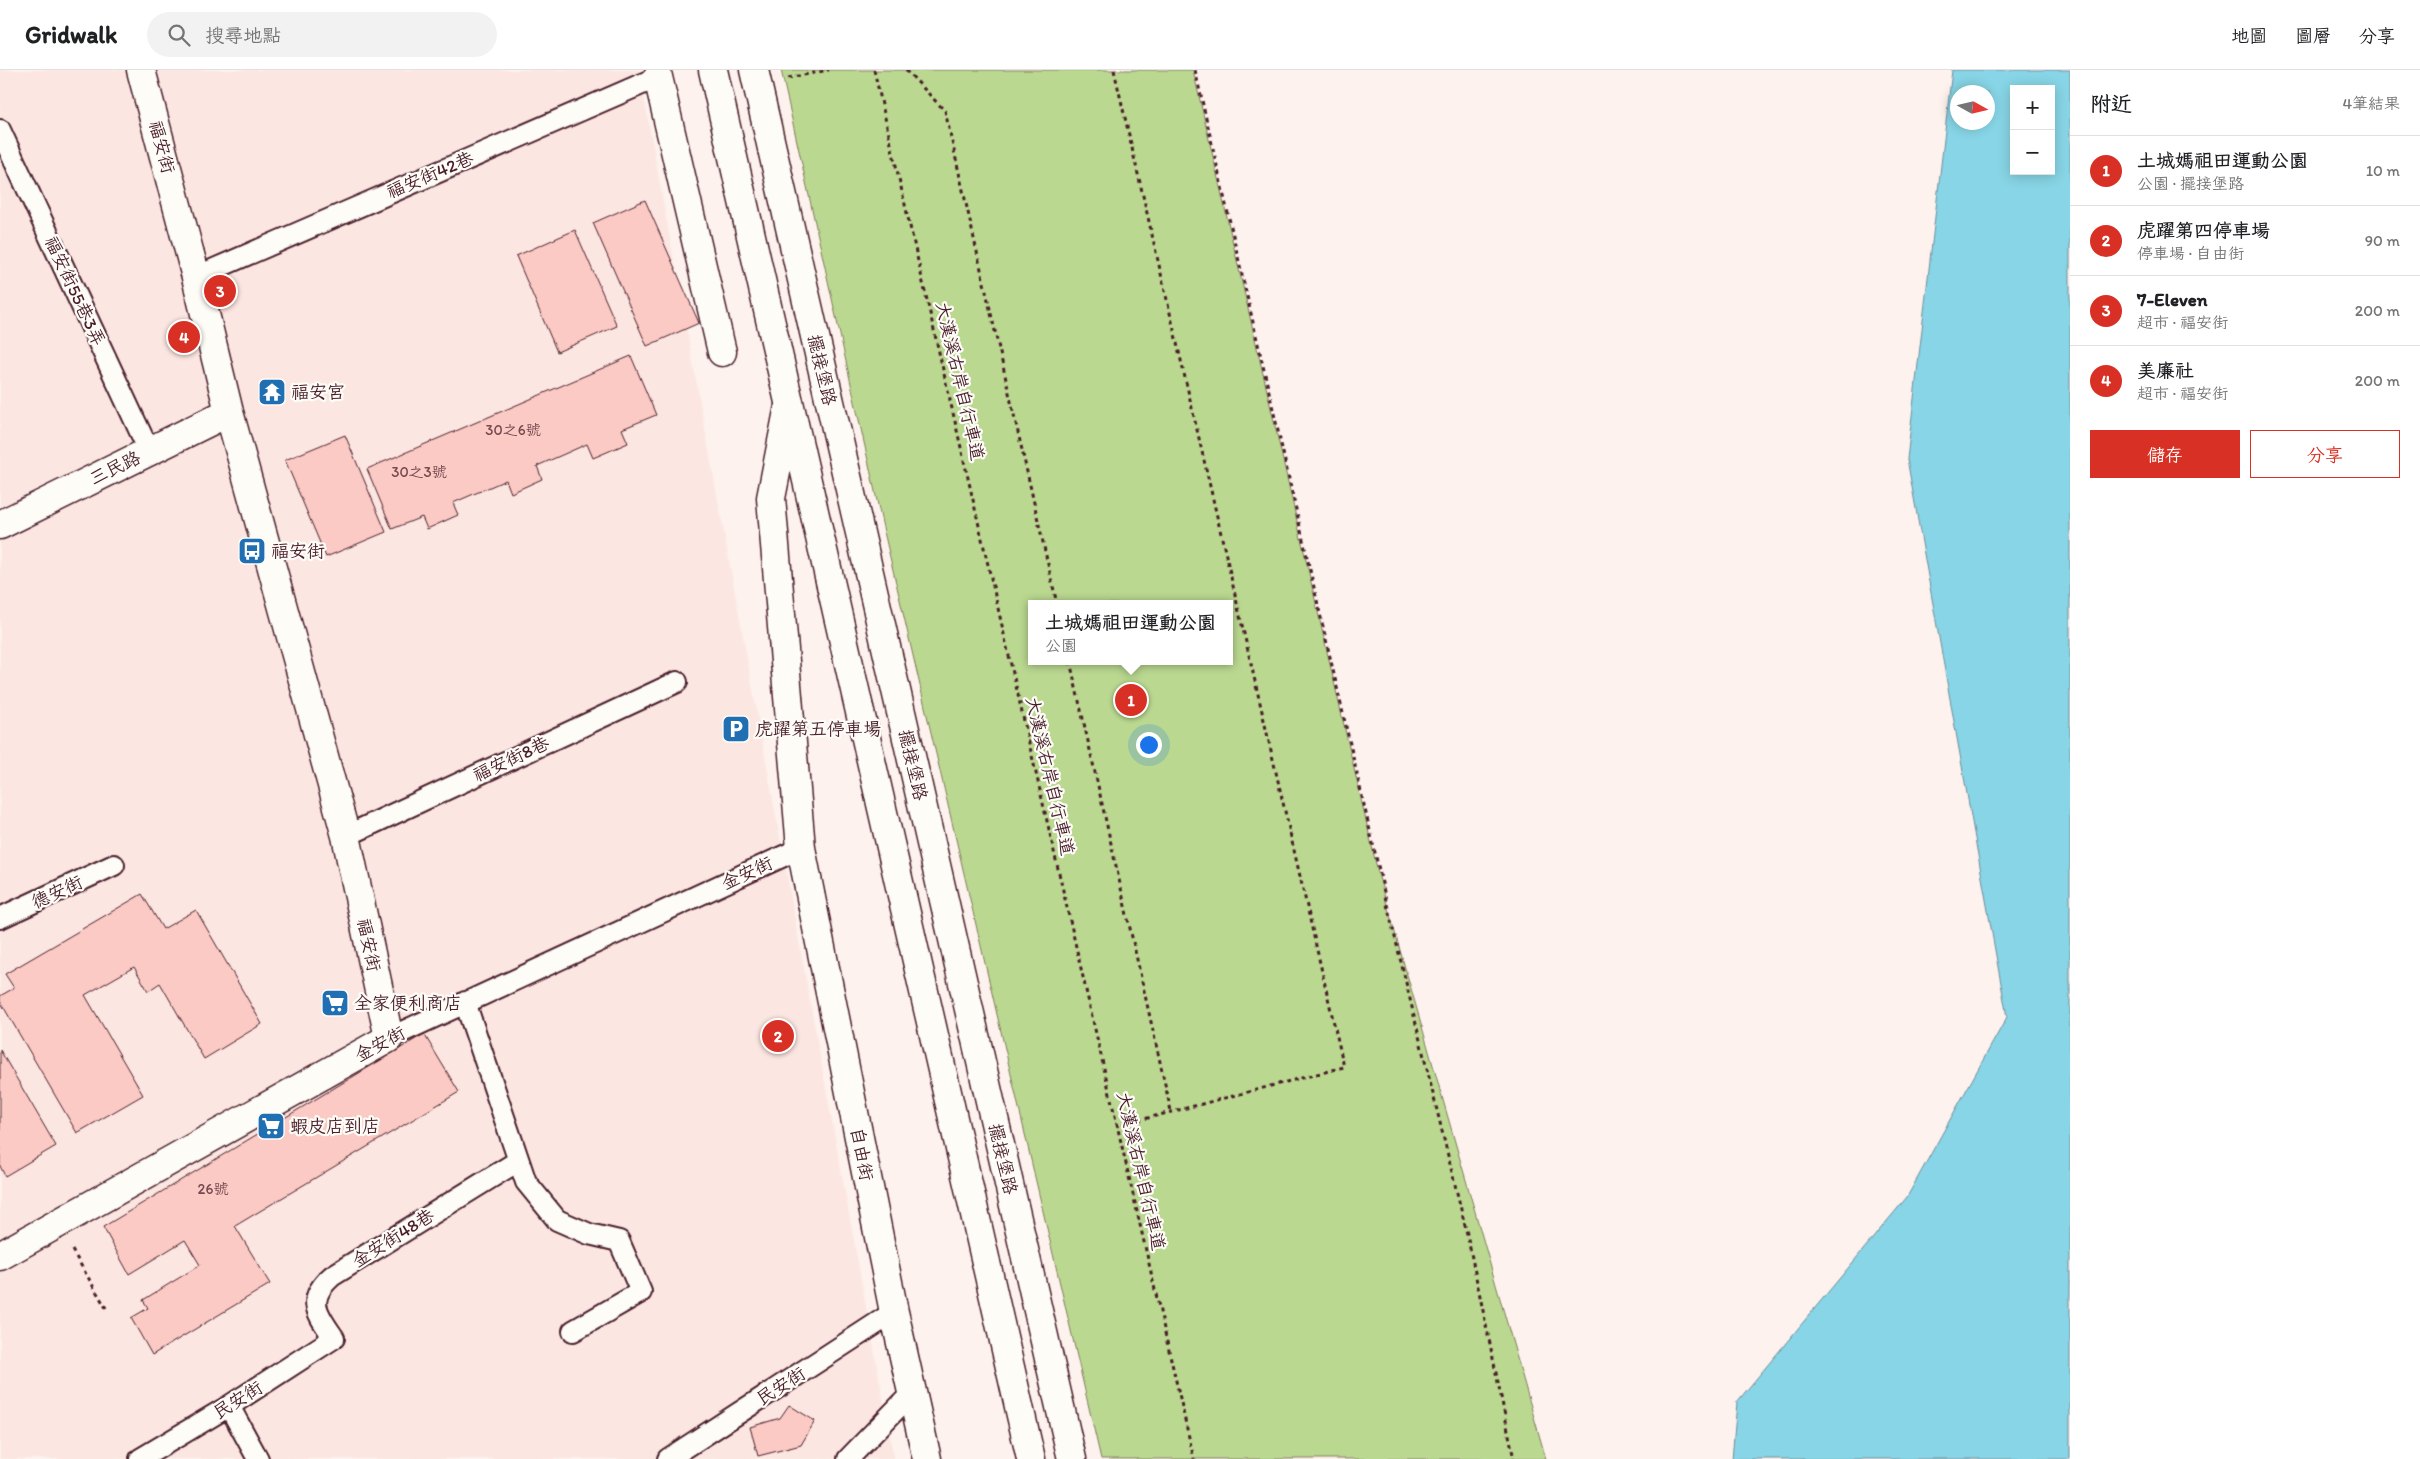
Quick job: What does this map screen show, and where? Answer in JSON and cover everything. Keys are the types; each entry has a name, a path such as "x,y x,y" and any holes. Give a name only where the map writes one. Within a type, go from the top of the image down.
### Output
{"street":[{"name":"福安街","path":"141,70 196,276 229,412 346,836 389,1038"},
{"path":"713,70 1031,1459"},
{"name":"擺接堡路","path":"754,70 1072,1459"},
{"path":"657,74 722,352"},
{"name":"自由街","path":"789,406 772,498 801,848 894,1312 927,1459"},
{"name":"三民路","path":"0,525 229,412"},
{"name":"金安街","path":"0,1256 389,1038"}],"lane":[{"name":"福安街42巷","path":"196,276 657,74"},
{"name":"福安街55巷3弄","path":"0,130 149,452"},
{"name":"福安街8巷","path":"346,836 677,682"},
{"name":"金安街","path":"389,1038 801,848"},
{"name":"德安街","path":"0,918 114,865"},
{"path":"465,1002 526,1182 557,1220 589,1234 619,1241 641,1292 573,1331"},
{"name":"金安街48巷","path":"334,1338 316,1311 315,1298 321,1285 332,1276 518,1161"},
{"name":"民安街","path":"668,1459 894,1312"},
{"name":"民安街","path":"140,1459 229,1406 334,1338"},
{"path":"848,1459 912,1393"},
{"path":"229,1406 258,1459"}],"path":[{"path":"789,79 828,70"},
{"name":"大漢溪右岸自行車道","path":"874,70 1194,1459"},
{"path":"906,70 946,111 1056,600"},
{"path":"1114,70 1344,1067 1116,1126"},
{"path":"1195,70 1372,839 1467,1234 1514,1459"},
{"path":"1071,665 1171,1111"},
{"path":"56,1224 106,1308"}],"shaded area":[{"path":"0,70 639,70 894,1459 0,1459"}],"green space":[{"path":"781,70 1193,70 1379,877 1546,1459 1101,1459 882,523"}],"water":[{"path":"1952,70 2070,70 2070,1459 1732,1459 1737,1402 1907,1197 2007,1017 1907,459 1950,87 1950,130 1995,130 1995,85 1950,85"}],"building":[{"path":"645,200 699,323 647,346 593,223"},
{"path":"575,230 617,326 557,352 516,256"},
{"path":"631,356 656,415 622,429 628,443 593,458 587,444 537,466 542,479 511,493 506,480 453,503 458,515 427,529 422,517 392,529 367,469"},
{"path":"345,435 386,532 326,557 285,460"},
{"path":"142,894 163,929 196,910 262,1024 204,1059 160,983 148,991 134,967 85,995 143,1095 77,1133 0,1001 0,996 14,988 5,974"},
{"path":"424,1034 459,1092 235,1226 270,1284 152,1355 131,1318 148,1308 143,1300 200,1265 185,1240 129,1274 103,1227"},
{"path":"0,1050 56,1146 5,1176 0,1166"},
{"path":"789,1405 815,1421 801,1445 758,1456 750,1427 780,1418"}],"place":[{"name":"7-Eleven","path":"220,291"},
{"name":"美廉社","path":"184,337"},
{"name":"福安宮","path":"272,392"},
{"name":"福安街","path":"252,551"},
{"name":"土城媽祖田運動公園","path":"1131,700"},
{"name":"虎躍第五停車場","path":"736,729"},
{"name":"全家便利商店","path":"335,1003"},
{"name":"虎躍第四停車場","path":"778,1036"},
{"name":"蝦皮店到店","path":"271,1126"}]}
